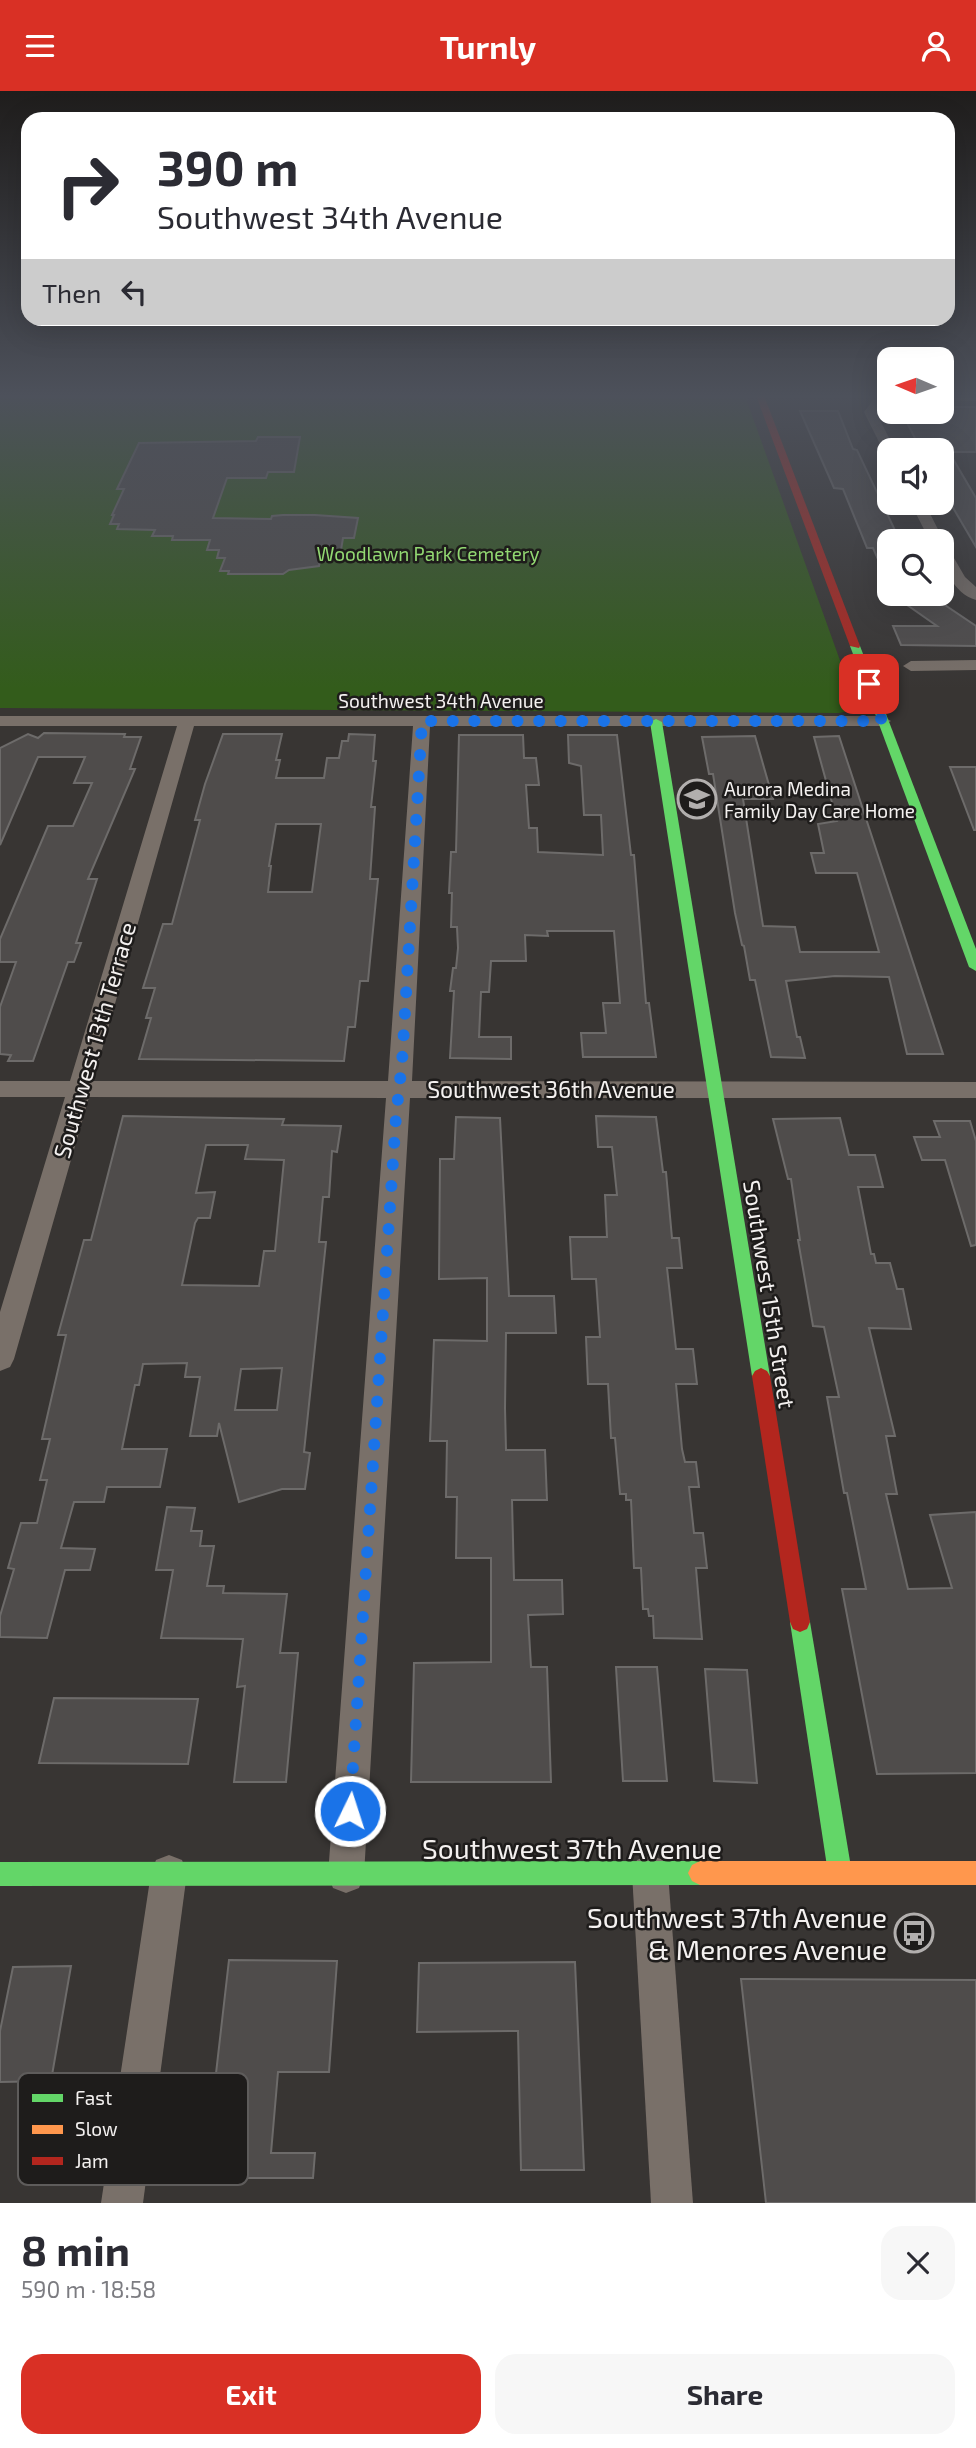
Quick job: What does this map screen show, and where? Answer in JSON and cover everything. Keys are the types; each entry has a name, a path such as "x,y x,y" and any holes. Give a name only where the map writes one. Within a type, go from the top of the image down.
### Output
{"street":[{"path":"796,492 976,967"},
{"path":"954,570 959,579 976,595"},
{"path":"911,666 976,666"},
{"name":"Southwest 34th Avenue","path":"0,721 882,721"},
{"name":"Southwest 13th Terrace","path":"0,1359 187,721"},
{"path":"346,1875 422,721"},
{"name":"Southwest 15th Street","path":"656,722 841,1873"},
{"name":"Southwest 36th Avenue","path":"0,1089 976,1090"},
{"path":"141,2073 169,1873"},
{"path":"650,1873 672,2203"},
{"name":"Southwest 37th Avenue","path":"0,1874 976,1874"},
{"path":"122,2203 125,2185"}],"green space":[{"name":"Woodlawn Park Cemetery","path":"0,492 779,492 856,705 854,710 839,713 0,708"}],"building":[{"path":"123,492 222,492 213,518 271,519 272,516 283,515 315,515 358,518 354,538 343,538 341,550 336,550 329,561 320,561 319,566 289,570 283,574 228,574 229,571 220,571 225,558 217,558 219,550 207,550 210,540 172,540 173,536 152,536 155,530 117,529 119,524 110,524"},
{"path":"844,492 877,492 877,515 888,515 894,529 877,529 877,557 873,548 867,548"},
{"path":"954,492 972,492 976,498 976,547 954,509"},
{"path":"909,606 946,606 976,626 976,646 901,645 893,626 937,626"},
{"path":"44,733 125,734 124,737 141,737 130,769 135,769 88,879 97,879 76,943 81,943 74,962 68,962 33,1061 8,1061 11,1055 0,1054 0,1007 16,962 0,962 0,939 48,826 73,826 92,783 74,783 85,757 38,757 0,845 0,748 28,734 38,738"},
{"path":"223,734 282,734 276,760 280,760 276,778 324,778 327,758 339,758 342,741 348,741 349,734 375,735 373,761 376,761 371,807 375,807 370,879 378,879 368,981 360,981 355,1027 348,1027 344,1061 139,1059 151,1018 146,1018 155,988 143,988 163,924 172,924 200,820 195,820","holes":["276,824 321,824 312,892 268,892"]},
{"path":"459,735 523,735 524,758 536,758 539,785 526,785 529,828 537,828 538,852 603,855 601,815 584,815 581,766 569,763 568,735 617,735 631,855 634,855 646,1003 649,1003 656,1057 583,1057 581,1033 606,1033 603,1003 620,1003 614,931 547,931 548,936 525,935 526,961 491,961 489,992 481,992 479,1037 511,1037 511,1059 450,1058 454,991 450,991 458,948 457,927 451,927 452,893 449,893 451,852 456,852"},
{"path":"755,736 773,799 743,799 763,926 795,927 800,952 879,952 857,873 816,873 811,853 824,853 818,824 837,821 814,737 839,736 943,1054 907,1054 889,977 835,976 786,981 797,1037 800,1037 805,1058 771,1057 755,980 750,980 735,913 713,774 709,774 702,737"},
{"path":"950,767 976,767 976,830 974,830"},
{"path":"123,1116 284,1119 282,1125 341,1126 337,1152 332,1151 329,1197 323,1197 319,1242 326,1242 304,1452 310,1453 305,1489 282,1489 239,1502 219,1423 217,1436 190,1436 200,1377 185,1377 187,1363 143,1364 139,1385 135,1385 122,1449 167,1449 160,1487 107,1487 104,1502 74,1502 61,1548 95,1549 90,1570 65,1570 47,1638 0,1637 0,1616 14,1569 8,1568 21,1523 37,1523 47,1480 40,1480 50,1439 42,1439 66,1335 58,1335 84,1240 91,1240","holes":["206,1145 248,1145 245,1159 284,1160 275,1251 264,1251 259,1286 182,1285 195,1223 198,1218 210,1218 215,1192 196,1193","282,1368 277,1410 235,1410 241,1369"]},
{"path":"596,1116 656,1117 663,1172 666,1172 672,1238 679,1238 682,1268 667,1268 676,1349 693,1349 697,1384 676,1384 682,1449 685,1462 696,1462 699,1487 689,1487 694,1533 703,1533 707,1568 696,1568 702,1639 654,1638 653,1616 649,1616 648,1609 643,1609 641,1568 634,1568 631,1500 626,1500 626,1494 620,1494 615,1438 611,1438 608,1384 588,1384 586,1337 600,1337 596,1279 572,1279 570,1237 607,1237 605,1195 617,1195 612,1147 598,1147"},
{"path":"456,1117 500,1118 509,1296 554,1296 556,1333 506,1333 505,1408 506,1450 545,1450 547,1500 512,1500 514,1580 562,1580 563,1614 528,1615 531,1667 547,1667 551,1782 411,1782 414,1663 491,1662 491,1558 456,1558 457,1497 446,1497 447,1441 430,1441 434,1340 487,1341 487,1278 439,1279 440,1159 454,1159"},
{"path":"840,1118 849,1155 875,1155 883,1187 858,1187 871,1254 874,1254 876,1263 890,1263 897,1289 903,1289 911,1329 869,1328 895,1436 886,1436 897,1494 886,1494 908,1589 952,1588 930,1515 976,1512 976,1773 877,1774 842,1589 866,1589 847,1493 844,1493 827,1397 839,1397 824,1327 813,1326 798,1240 791,1179 788,1179 773,1119"},
{"path":"934,1121 970,1121 976,1141 976,1245 971,1246 945,1160 922,1160 914,1137 940,1137"},
{"path":"167,1507 195,1508 191,1531 202,1531 200,1546 214,1546 207,1586 224,1586 223,1593 287,1594 280,1653 298,1653 286,1782 234,1782 245,1686 237,1687 243,1639 161,1638 173,1570 156,1570"},
{"path":"616,1667 657,1667 667,1781 623,1781"},
{"path":"705,1669 747,1670 757,1783 714,1781"},
{"path":"54,1698 198,1699 188,1764 39,1763"},
{"path":"229,1960 337,1961 329,2072 278,2072 271,2153 315,2153 313,2178 248,2178 248,2073 216,2073"},
{"path":"575,1962 584,2170 521,2170 518,2031 417,2032 419,1963"},
{"path":"71,1966 52,2073 18,2073 18,2082 0,2082 0,2031 13,1967"},
{"path":"741,1979 976,1980 976,2203 766,2203"}],"traffic: fast":[{"path":"855,646 976,967"},
{"path":"656,722 761,1376"},
{"path":"800,1622 840,1873"},
{"path":"0,1874 700,1873"}],"traffic: slow":[{"path":"700,1873 976,1873"}],"traffic: jam":[{"path":"796,492 855,646"},
{"path":"761,1376 800,1622"}],"place":[{"name":"Aurora Medina Family Day Care Home","path":"697,799"},
{"name":"Southwest 37th Avenue & Menores Avenue","path":"914,1933"}],"route":[{"path":"350,1811 417,836 422,721 882,721 869,684"}]}
